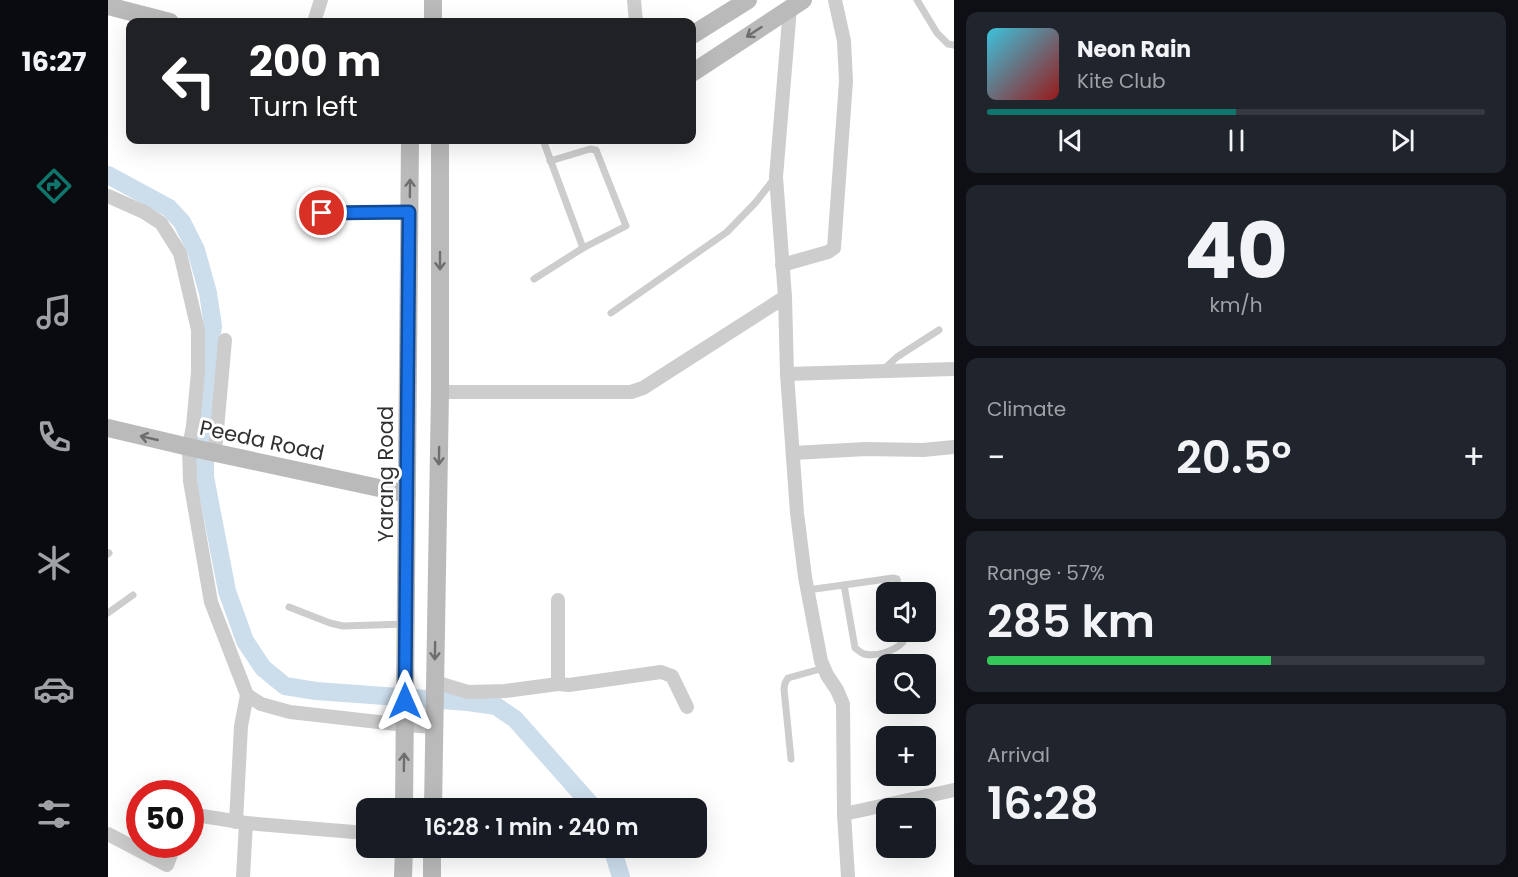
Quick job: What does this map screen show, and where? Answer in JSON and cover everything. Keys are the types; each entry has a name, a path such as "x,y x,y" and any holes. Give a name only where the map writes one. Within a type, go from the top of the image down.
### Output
{"main road":[{"path":"433,0 433,18"},
{"path":"696,32 748,0"},
{"path":"110,4 157,18"},
{"path":"696,70 796,4"},
{"name":"Yarang Road","path":"404,798 410,144"},
{"path":"433,798 440,392 440,144"},
{"name":"Peeda Road","path":"108,428 407,494"},
{"path":"403,877 404,858"},
{"path":"432,858 432,877"}],"street":[{"path":"315,18 321,0"},
{"path":"634,0 636,18"},
{"path":"782,265 828,252 834,248 846,81 844,41 835,0"},
{"path":"796,4 776,177 785,297 787,374 797,513 807,590 821,661 843,704 844,814 848,877"},
{"path":"108,196 162,223 180,253 198,330 198,372 190,481 211,602 247,695 242,726 243,877"},
{"path":"440,392 632,392 644,387 785,297"},
{"path":"213,452 225,340"},
{"path":"787,374 954,369"},
{"path":"793,453 866,449 923,450 954,447"},
{"path":"558,600 558,684"},
{"path":"435,684 468,692 569,685 661,672 672,676 687,707"},
{"path":"247,695 261,704 290,712 434,722"},
{"path":"844,814 954,790"},
{"path":"204,816 241,823 356,832"},
{"path":"108,834 126,843"},
{"path":"154,858 167,865 170,858"}],"lane":[{"path":"917,0 937,33 948,44 954,45"},
{"path":"544,144 583,248"},
{"path":"534,279 583,248 626,226 596,150 590,149 550,161"},
{"path":"611,313 727,232 776,177"},
{"path":"322,213 409,212"},
{"path":"883,371 897,357 939,330"},
{"path":"807,590 893,578 898,582"},
{"path":"844,585 855,648 862,654 880,654 898,647 903,642"},
{"path":"108,613 133,595"},
{"path":"289,607 343,626 406,624"},
{"path":"792,759 785,683 788,678 824,668"}],"waterway":[{"path":"108,175 169,208 182,222 196,250 208,293 213,326 205,383 205,477 227,591 245,641 263,668 285,686 316,691 496,706 515,719 585,798"},
{"path":"615,858 621,877"}],"route":[{"path":"322,213 409,212 405,701"}]}
